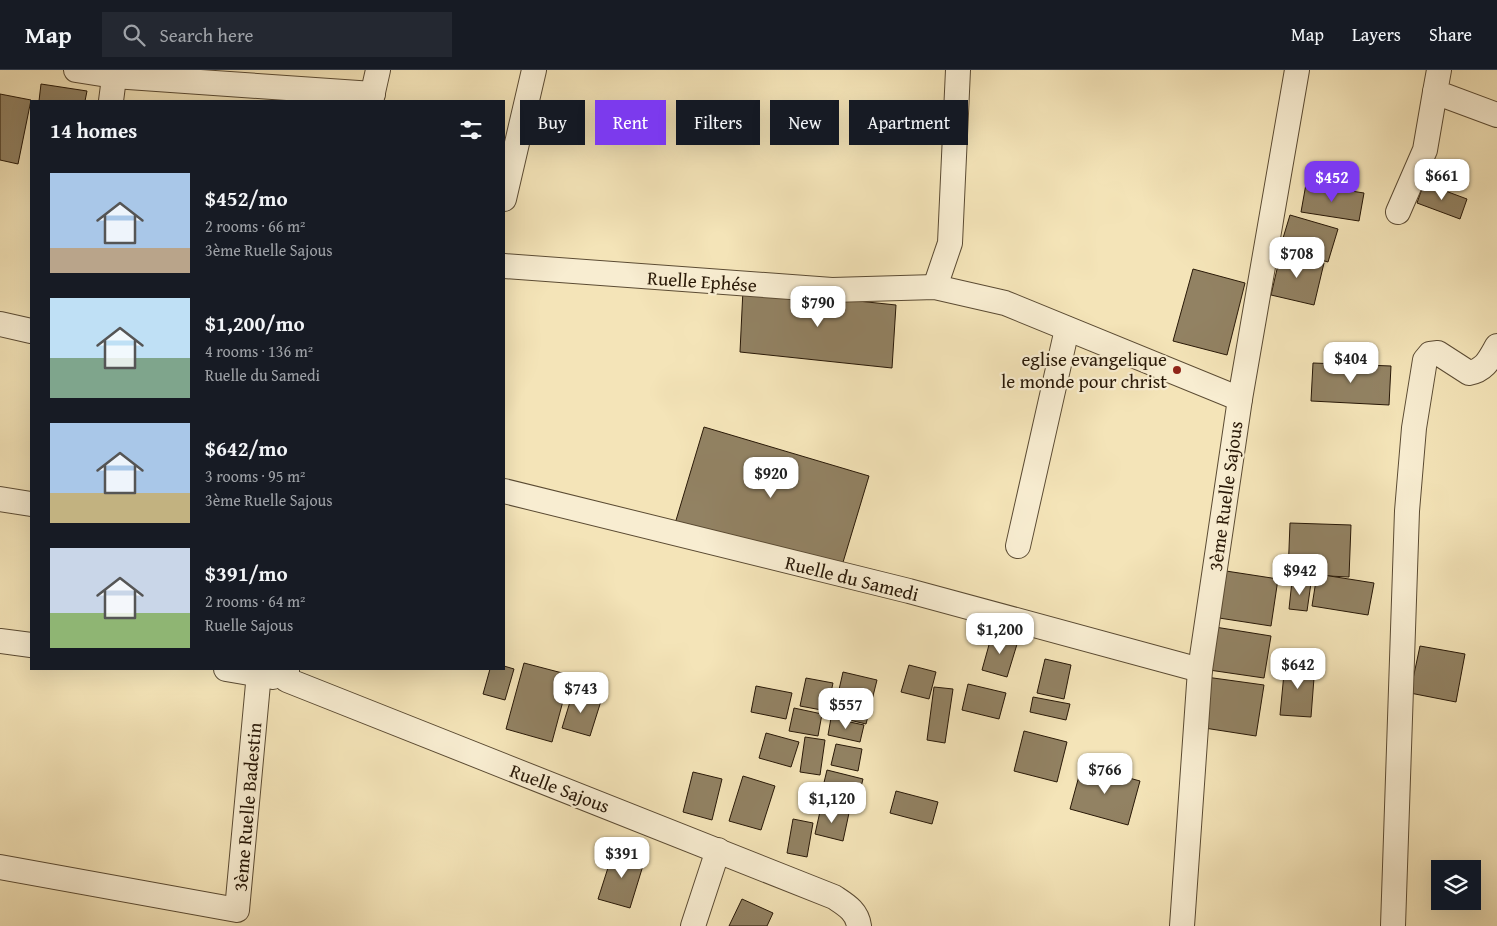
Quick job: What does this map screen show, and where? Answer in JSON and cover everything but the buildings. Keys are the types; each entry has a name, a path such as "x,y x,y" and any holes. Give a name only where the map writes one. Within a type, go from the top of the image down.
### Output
{"street":[{"path":"76,70 372,97 378,70"},
{"path":"505,195 534,70"},
{"path":"935,287 950,243 958,70"},
{"name":"3ème Ruelle Sajous","path":"1182,926 1200,670 1240,399 1297,70"},
{"path":"111,100 115,73"},
{"path":"1398,212 1425,150 1437,81 1497,115"},
{"name":"Ruelle Ephése","path":"505,266 832,290 935,287 1005,303 1240,399"},
{"path":"0,324 30,331"},
{"path":"1018,546 1067,328"},
{"path":"1393,926 1408,511 1414,428 1425,360 1430,354 1438,353 1469,372 1480,371 1488,364 1497,346"},
{"name":"Ruelle du Samedi","path":"505,491 909,591 1200,670"},
{"path":"0,499 30,504"},
{"path":"0,641 30,645"},
{"name":"Ruelle Sajous","path":"234,670 287,675 834,897 850,908 858,919 859,926"},
{"name":"3ème Ruelle Badestin","path":"0,867 236,918 259,673"},
{"path":"693,926 718,850"}],"place":[{"name":"eglise evangelique le monde pour christ","path":"1177,370"}]}
